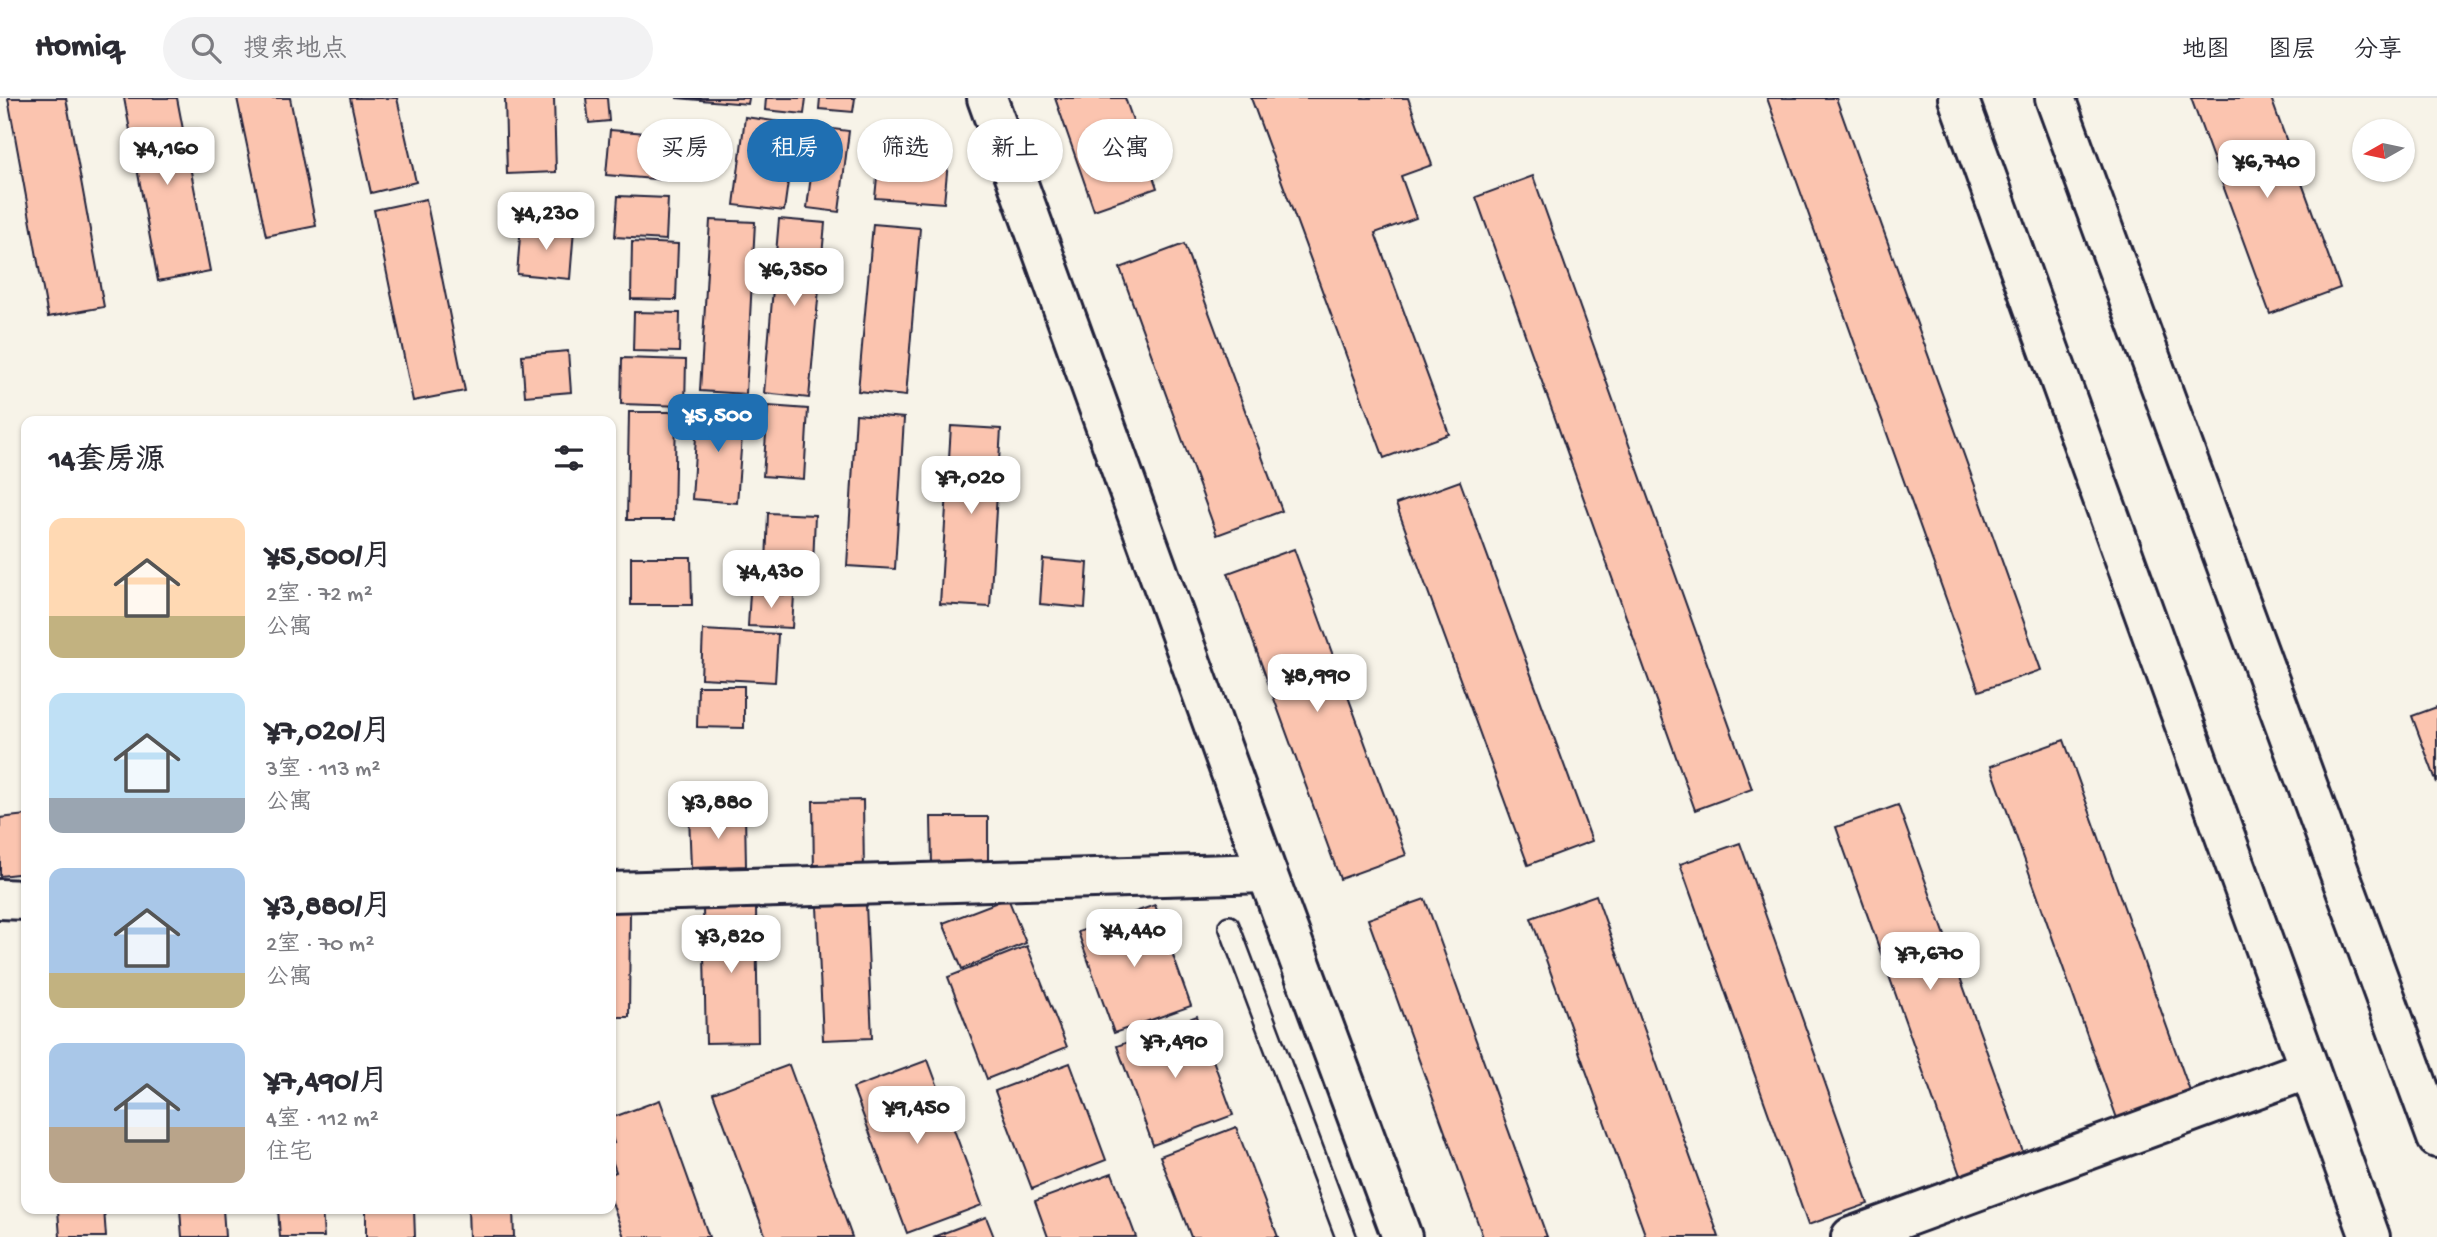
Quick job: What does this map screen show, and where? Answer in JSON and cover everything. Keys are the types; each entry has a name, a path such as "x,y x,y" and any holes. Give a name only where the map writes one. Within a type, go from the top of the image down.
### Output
{"street":[{"path":"987,98 1267,873 1402,1237"},
{"path":"1958,98 2370,1237"},
{"path":"2055,98 2437,1138"},
{"path":"616,892 1267,873"},
{"path":"0,899 21,900"},
{"path":"1851,1237 2309,1069"}],"lane":[{"path":"1229,926 1346,1237"}],"building":[{"path":"8,98 66,98 104,307 48,317"},
{"path":"124,98 177,98 210,271 158,281"},
{"path":"237,98 290,98 316,226 266,236"},
{"path":"350,98 397,98 416,182 371,193"},
{"path":"505,98 554,98 556,172 507,174"},
{"path":"586,98 607,98 609,121 589,123"},
{"path":"676,98 749,98 748,104"},
{"path":"766,98 806,98 804,114 765,110"},
{"path":"820,98 855,98 853,112 819,109"},
{"path":"1055,98 1125,98 1132,119 1077,119 1077,161"},
{"path":"1251,98 1408,98 1432,165 1401,176 1416,218 1375,233 1449,434 1384,458"},
{"path":"1767,98 1836,98 2041,670 1979,691"},
{"path":"2191,98 2271,98 2340,288 2270,314"},
{"path":"745,117 760,119 747,119 747,182 788,182 784,211 734,205"},
{"path":"610,130 637,132 637,178 606,175"},
{"path":"843,130 849,131 843,180"},
{"path":"1533,176 1752,789 1695,810 1476,197"},
{"path":"810,182 843,182 839,212 807,208"},
{"path":"877,182 946,182 944,203 875,198"},
{"path":"1084,182 1155,182 1157,188 1094,210"},
{"path":"618,196 668,198 666,240 615,237"},
{"path":"426,199 465,391 413,401 374,210"},
{"path":"779,219 825,223 809,398 764,393"},
{"path":"710,220 755,222 746,394 700,391"},
{"path":"521,224 574,229 570,279 517,274"},
{"path":"873,224 920,228 906,396 858,391"},
{"path":"632,242 678,244 676,300 631,299"},
{"path":"1184,244 1282,511 1217,535 1120,268"},
{"path":"634,312 680,313 679,352 633,351"},
{"path":"568,351 571,392 525,396 522,355"},
{"path":"622,358 686,360 685,406 621,404"},
{"path":"698,406 744,409 737,503 692,499"},
{"path":"768,406 808,409 804,479 763,476"},
{"path":"629,412 676,412 674,520 627,520"},
{"path":"856,414 904,418 895,569 847,566"},
{"path":"951,426 1001,429 990,607 940,604"},
{"path":"1460,481 1592,841 1528,865 1396,504"},
{"path":"768,513 815,515 812,591 765,589"},
{"path":"1294,549 1406,855 1340,879 1228,573"},
{"path":"631,557 691,557 692,605 631,605"},
{"path":"1043,559 1088,563 1085,608 1040,604"},
{"path":"750,593 794,595 792,628 748,626"},
{"path":"703,630 778,634 775,682 701,678"},
{"path":"698,686 744,686 744,728 697,727"},
{"path":"2437,707 2437,783 2412,716"},
{"path":"2064,740 2192,1097 2119,1124 1991,766"},
{"path":"863,800 864,874 814,875 813,801"},
{"path":"1898,805 2024,1155 1961,1178 1836,827"},
{"path":"745,814 746,866 691,868 689,815"},
{"path":"21,816 21,874 0,876 0,818"},
{"path":"931,817 988,817 988,864 932,864"},
{"path":"1740,843 1868,1204 1808,1225 1680,864"},
{"path":"1596,895 1719,1237 1646,1237 1531,918"},
{"path":"1008,898 1026,943 962,969 943,923"},
{"path":"1425,899 1547,1237 1483,1237 1368,919"},
{"path":"866,904 872,1038 823,1040 817,906"},
{"path":"1155,905 1191,1006 1114,1033 1078,932"},
{"path":"756,908 758,1042 706,1043 703,909"},
{"path":"616,912 630,912 629,1017 616,1017"},
{"path":"1027,946 1067,1047 987,1079 948,977"},
{"path":"1197,1016 1233,1115 1153,1145 1117,1046"},
{"path":"928,1060 982,1205 907,1233 853,1088"},
{"path":"1070,1063 1106,1160 1032,1189 995,1091"},
{"path":"789,1065 852,1237 766,1237 713,1093"},
{"path":"660,1100 709,1237 624,1237 616,1214 616,1116"},
{"path":"1236,1127 1278,1237 1191,1237 1160,1156"},
{"path":"1112,1173 1136,1237 1048,1237 1035,1201"},
{"path":"58,1214 104,1214 106,1237 60,1237"},
{"path":"180,1214 223,1214 225,1237 182,1237"},
{"path":"278,1214 322,1214 324,1237 280,1237"},
{"path":"366,1214 414,1214 415,1237 366,1237"},
{"path":"468,1214 513,1214 514,1237 469,1237"},
{"path":"986,1217 994,1237 933,1237"}]}
